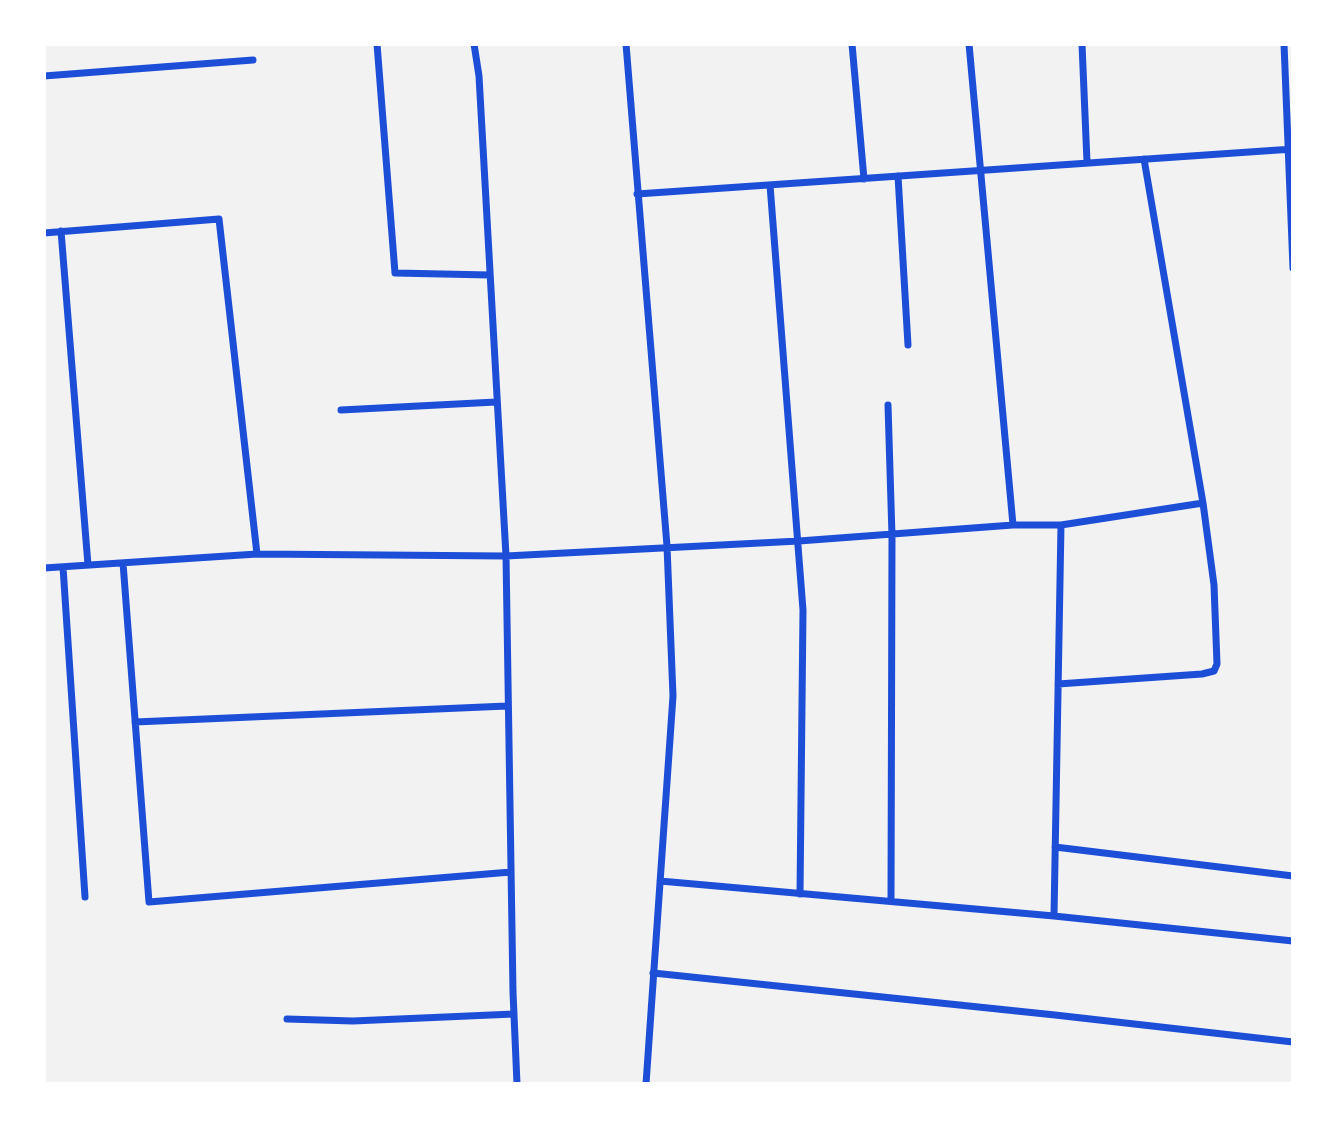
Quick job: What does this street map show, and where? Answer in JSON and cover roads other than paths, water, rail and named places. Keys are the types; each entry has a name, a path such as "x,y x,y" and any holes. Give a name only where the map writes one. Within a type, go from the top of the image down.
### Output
{"street":[{"path":"377,44 395,273 490,275"},
{"path":"474,44 479,76 506,556 507,706 517,1084"},
{"path":"626,44 667,546 673,696 646,1084"},
{"path":"852,44 864,178"},
{"path":"969,44 1013,525"},
{"path":"1082,44 1087,162"},
{"path":"1284,44 1290,95 1293,268"},
{"path":"44,76 253,60"},
{"path":"637,194 1291,149"},
{"path":"1058,684 1202,674 1214,671 1217,664 1214,585 1203,503 1144,159"},
{"path":"898,176 908,345"},
{"path":"770,185 803,610 800,894"},
{"path":"44,233 219,219 257,554"},
{"path":"61,232 88,565"},
{"path":"341,410 496,402"},
{"path":"888,405 892,536 891,901"},
{"path":"44,568 257,554 506,556 892,536 1013,525 1061,526 1203,503"},
{"path":"1054,916 1061,526"},
{"path":"123,563 149,902 511,872"},
{"path":"64,567 85,897"},
{"path":"135,722 507,706"},
{"path":"1055,846 1293,876"},
{"path":"660,881 1054,916 1293,941"},
{"path":"653,973 1293,1042"},
{"path":"287,1020 353,1021 514,1014"}]}
